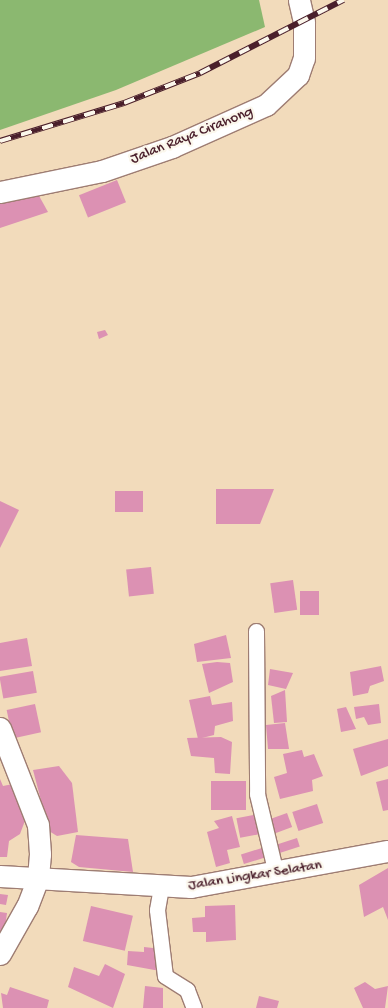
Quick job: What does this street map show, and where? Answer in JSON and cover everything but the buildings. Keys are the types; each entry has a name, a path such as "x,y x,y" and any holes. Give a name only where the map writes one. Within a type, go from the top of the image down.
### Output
{"street":[{"name":"Jalan Raya Cirahong","path":"0,192 102,171 172,147 266,105 298,75 304,58 304,22 299,0"},
{"path":"256,631 257,794 276,874"},
{"path":"0,728 38,825 38,878 0,954"},
{"name":"Jalan Lingkar Selatan","path":"0,876 161,887 276,874 388,851"},
{"path":"161,887 157,910 165,976 187,990 194,1008"}],"green space":[{"path":"0,0 259,0 265,27 116,90 0,130"}],"railway":[{"path":"0,141 124,103 200,73 343,0"}]}
